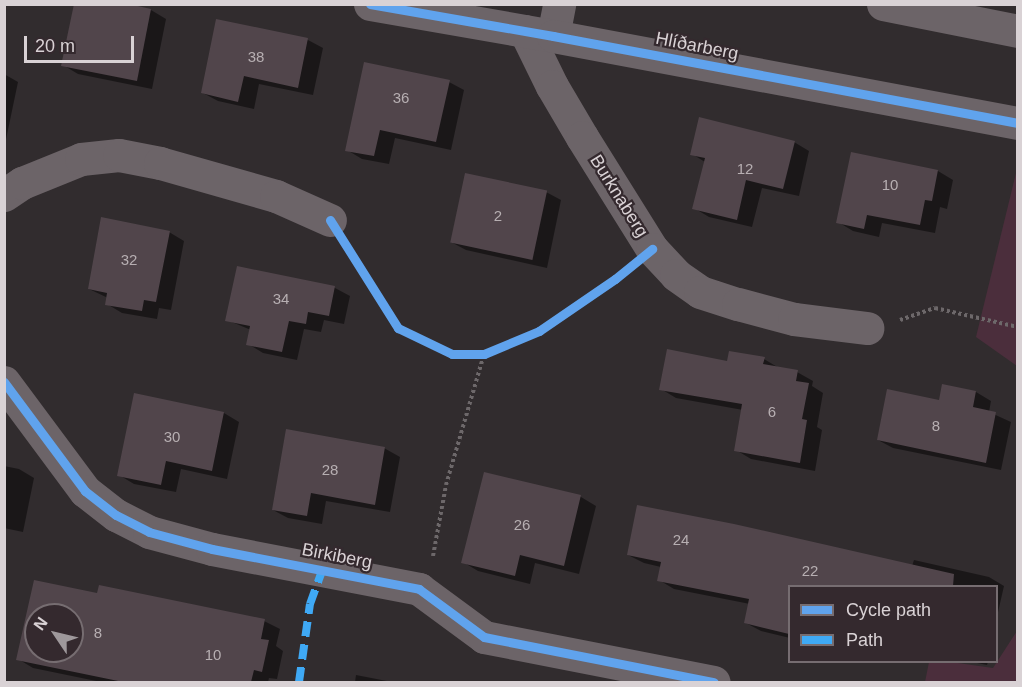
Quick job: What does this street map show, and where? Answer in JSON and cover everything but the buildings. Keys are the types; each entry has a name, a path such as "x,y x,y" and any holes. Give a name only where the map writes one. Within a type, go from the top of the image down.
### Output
{"street":[{"name":"Hlíðarberg","path":"370,4 546,24 1017,123"},
{"path":"883,4 1017,31"},
{"name":"Burknaberg","path":"546,24 552,86 652,249 676,275 700,292 738,304 794,319 867,328"},
{"path":"4,195 22,183 81,159 119,155 160,163 276,196 330,220"},
{"name":"Birkiberg","path":"4,382 85,491 116,515 150,532 212,549 418,589 484,637 714,682"}],"path":[{"path":"867,328 935,308 1017,327"},
{"path":"418,589 432,565 446,485 484,354"}],"shaded area":[{"path":"1017,169 1017,366 976,337"},
{"path":"1017,631 1017,682 925,682 929,663 958,663 993,668"}],"marked path":[{"path":"299,682 310,604 323,569"}],"cycle path":[{"path":"370,4 1018,123"},
{"path":"330,220 398,328 452,354 484,354 539,331 615,279 652,249"},
{"path":"4,382 85,491 116,515 149,532 212,549 419,589 484,637 714,682"}]}
